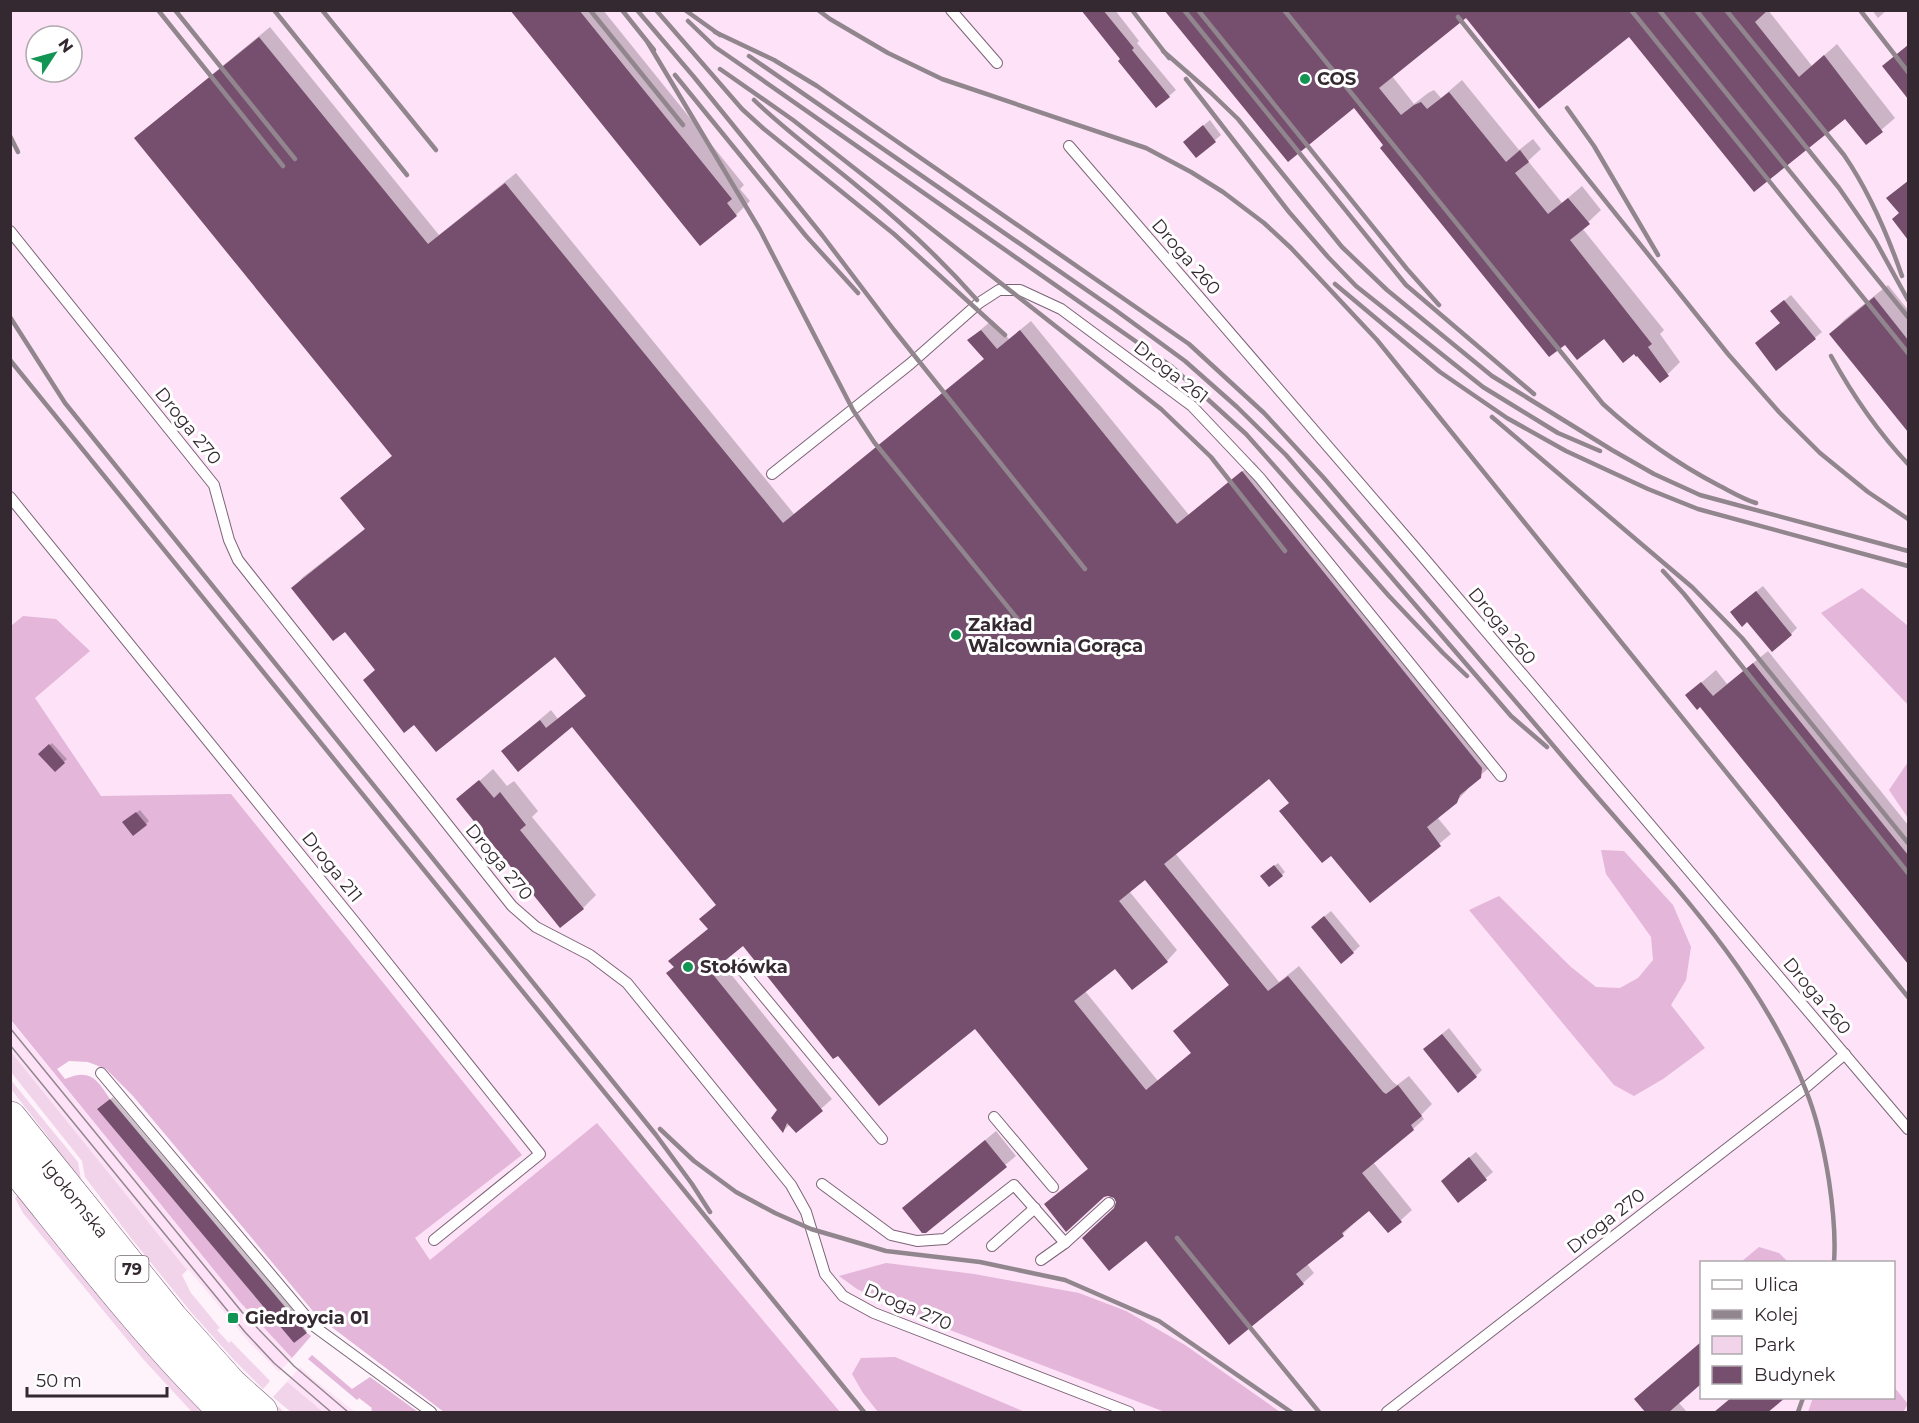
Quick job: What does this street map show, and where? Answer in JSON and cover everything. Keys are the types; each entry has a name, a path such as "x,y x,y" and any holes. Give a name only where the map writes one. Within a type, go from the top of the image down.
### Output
{"main road":[{"name":"Igołomska","path":"10,1118 171,1318 231,1385 261,1413"},
{"name":"Igołomska","path":"10,1160 149,1330 226,1413"}],"lane":[{"path":"951,10 997,63"},
{"name":"Droga 260","path":"1069,146 1404,534 1908,1128"},
{"name":"Droga 270","path":"10,231 214,485 238,560 512,906 536,927 590,955 627,983 791,1185 806,1212 825,1274 843,1296 874,1313 1129,1413"},
{"name":"Droga 261","path":"772,474 917,358 980,303 999,290 1020,290 1061,309 1192,406 1260,478 1502,776"},
{"name":"Droga 211","path":"10,497 362,930 540,1154 434,1240"},
{"path":"737,964 882,1139"},
{"name":"Droga 270","path":"1387,1413 1805,1088 1845,1054"},
{"path":"101,1073 315,1327 431,1413"},
{"path":"994,1117 1053,1187"},
{"path":"822,1184 891,1235 917,1241 945,1239 1014,1185 1065,1243"},
{"path":"1041,1260 1065,1243 1109,1203"},
{"path":"992,1246 1035,1208"}],"shaded area":[{"path":"10,11 1908,11 1908,1412 465,1412 11,933"},
{"path":"1862,588 1908,626 1908,705 1821,613"},
{"path":"23,616 56,619 90,651 35,698 101,796 231,794 522,1155 415,1238 430,1260 597,1123 840,1412 444,1412 317,1316 133,1096 106,1069 88,1062 69,1061 57,1069 65,1079 87,1075 97,1081 110,1099 97,1109 294,1343 307,1333 311,1336 292,1358 240,1302 11,1020 11,626"},
{"path":"1908,762 1908,818 1889,790"},
{"path":"1601,850 1624,851 1673,905 1691,947 1686,980 1671,1005 1705,1048 1663,1079 1634,1096 1614,1085 1469,910 1499,896 1571,967 1596,987 1620,988 1638,978 1653,960 1651,937 1606,874"},
{"path":"10,1020 240,1302 292,1358 279,1372 250,1343 187,1270 11,1052"},
{"path":"1759,1247 1779,1253 1787,1261 1742,1261"},
{"path":"886,1263 974,1274 1079,1293 1126,1311 1185,1345 1280,1412 1165,1412 921,1319 857,1289 839,1276"},
{"path":"312,1355 352,1389 370,1377 418,1412 374,1412 372,1408 359,1398 357,1400 308,1359"},
{"path":"895,1357 1025,1412 878,1412 852,1374 861,1358"},
{"path":"300,1367 355,1412 323,1412 304,1397 287,1382"},
{"path":"1895,1388 1908,1404 1903,1412 1808,1412 1813,1399 1895,1399"}],"green space":[{"path":"11,1052 187,1270 182,1275 191,1293 220,1328 217,1330 270,1381 263,1389 191,1312 85,1177 82,1161 11,1072"},
{"path":"10,1079 78,1162 81,1180 108,1216 222,1355 284,1412 280,1412 235,1371 80,1184 46,1134 11,1089"},
{"path":"18,1195 208,1412 192,1412 144,1360 23,1213 15,1198"},
{"path":"287,1382 323,1412 291,1412 273,1397"}],"building":[{"path":"510,10 579,10 732,199 727,203 737,216 700,246"},
{"path":"1081,10 1103,10 1170,97 1156,108"},
{"path":"1164,10 1768,10 1755,22 1799,77 1824,55 1883,132 1866,145 1845,119 1754,192 1629,37 1539,109 1466,18 1379,88 1401,115 1421,102 1427,109 1449,92 1506,162 1520,150 1529,162 1515,173 1548,214 1568,198 1590,224 1570,240 1652,344 1648,347 1669,376 1660,383 1634,354 1623,363 1604,339 1577,360 1565,345 1549,357 1380,148 1383,145 1354,108 1288,162"},
{"name":"Zakład Walcownia Gorąca","path":"259,37 428,244 505,183 783,523 984,359 967,340 981,330 997,349 1020,330 1177,524 1242,471 1482,768 1481,778 1460,795 1457,803 1427,827 1441,846 1370,903 1331,856 1322,863 1279,811 1289,803 1269,779 1164,864 1268,991 1288,976 1383,1092 1386,1094 1398,1085 1422,1116 1411,1125 1414,1130 1362,1173 1402,1222 1388,1233 1369,1211 1342,1233 1344,1236 1296,1274 1304,1284 1229,1345 1146,1241 1109,1271 1082,1238 1114,1208 1116,1202 1114,1198 1104,1197 1066,1232 1044,1204 1088,1169 975,1029 879,1106 838,1056 833,1059 743,946 711,972 823,1111 796,1133 787,1123 783,1133 771,1118 777,1110 666,973 674,967 668,961 708,929 699,919 716,905 572,727 518,772 501,751 540,720 546,728 586,696 555,657 436,752 414,725 404,733 363,680 375,670 345,632 333,641 291,588 365,529 340,498 392,456 134,138","holes":["1145,880 1229,985 1173,1031 1191,1053 1146,1090 1074,1001 1115,969 1132,990 1168,962 1119,901"]},
{"path":"1908,45 1908,99 1882,66"},
{"path":"1203,125 1216,142 1196,158 1183,142"},
{"path":"1908,181 1908,240 1892,219 1899,213 1886,198"},
{"path":"1874,297 1908,340 1908,432 1829,334"},
{"path":"1784,300 1816,339 1776,371 1755,343 1780,323 1770,311"},
{"path":"1756,591 1792,635 1772,652 1747,622 1742,627 1730,612"},
{"path":"1753,663 1908,855 1908,964 1700,707 1697,710 1685,695 1701,682 1713,696"},
{"path":"49,744 65,763 55,772 38,754"},
{"path":"479,780 494,798 500,792 526,825 520,830 584,909 560,928 456,799"},
{"path":"136,812 147,825 133,836 122,822"},
{"path":"1274,865 1283,876 1269,887 1260,876"},
{"path":"1324,916 1354,953 1341,964 1311,927"},
{"path":"1442,1034 1477,1077 1458,1093 1423,1049"},
{"path":"110,1099 307,1333 294,1343 97,1109"},
{"path":"985,1140 1007,1167 926,1233 922,1233 902,1208"},
{"path":"1469,1157 1487,1180 1458,1203 1441,1181"},
{"path":"1700,1343 1700,1385 1668,1413 1646,1413 1634,1399"},
{"path":"1730,1399 1784,1399 1767,1413 1713,1413"}],"tram line":[{"path":"10,1028 242,1312 294,1366 348,1412"},
{"path":"10,1045 245,1332 274,1363 331,1412"}],"railway":[{"path":"158,10 283,166"},
{"path":"175,10 295,159"},
{"path":"274,10 407,175"},
{"path":"322,10 436,150"},
{"path":"590,10 683,125"},
{"path":"622,10 654,50"},
{"path":"637,10 822,235 894,330 1085,569"},
{"path":"656,10 742,109 894,234 1005,335"},
{"path":"685,10 720,35"},
{"path":"818,10 888,53 942,79 1146,148 1223,192 1264,223 1291,248 1377,340 1908,997"},
{"path":"1132,10 1169,58"},
{"path":"1184,10 1406,285 1534,394"},
{"path":"1198,10 1407,269 1439,305"},
{"path":"1284,10 1603,404 1672,458 1702,477 1756,503"},
{"path":"1631,10 1908,353"},
{"path":"1659,10 1908,317"},
{"path":"1696,10 1839,188 1875,240 1908,300"},
{"path":"1726,10 1844,155 1877,214 1902,276"},
{"path":"1860,10 1908,72"},
{"path":"1458,17 1728,354 1779,412 1820,453 1868,492 1908,519"},
{"path":"688,21 715,47 1171,366 1246,434 1389,596 1467,676"},
{"path":"715,32 774,60 817,86 1189,344 1264,413 1323,477 1703,920 1733,959 1760,1000 1784,1043 1805,1088 1817,1122 1832,1201 1834,1261"},
{"path":"648,43 760,230 853,410 874,442 1020,622"},
{"path":"1163,51 1238,119 1342,247 1387,290 1492,376 1612,450 1654,474 1700,495 1908,551"},
{"path":"749,56 1114,309 1185,361 1286,455 1511,716 1547,747"},
{"path":"720,69 793,120 1161,409 1211,457 1285,551"},
{"path":"675,75 806,236 858,293"},
{"path":"1186,79 1289,212 1356,286 1483,387 1558,433 1600,451"},
{"path":"754,100 904,226 949,269 977,300"},
{"path":"1567,108 1594,146 1658,255"},
{"path":"10,136 18,152"},
{"path":"1335,284 1440,372 1507,418 1566,451 1648,489 1698,509 1908,566"},
{"path":"10,317 65,403 656,1135 710,1212"},
{"path":"1831,356 1867,413 1908,464"},
{"path":"10,360 864,1412"},
{"path":"1492,417 1692,587 1742,638 1908,843"},
{"path":"1663,571 1684,594 1908,873"},
{"path":"660,1129 694,1161 736,1192 775,1213 811,1229 886,1251 980,1262 1065,1280 1159,1321 1291,1412"},
{"path":"1177,1238 1319,1412"},
{"path":"1798,1412 1803,1399"}],"place":[{"name":"COS","path":"1305,79"},
{"name":"Zakład Walcownia Gorąca","path":"956,635"},
{"name":"Stołówka","path":"688,967"},
{"name":"Giedroycia 01","path":"233,1318"}]}
